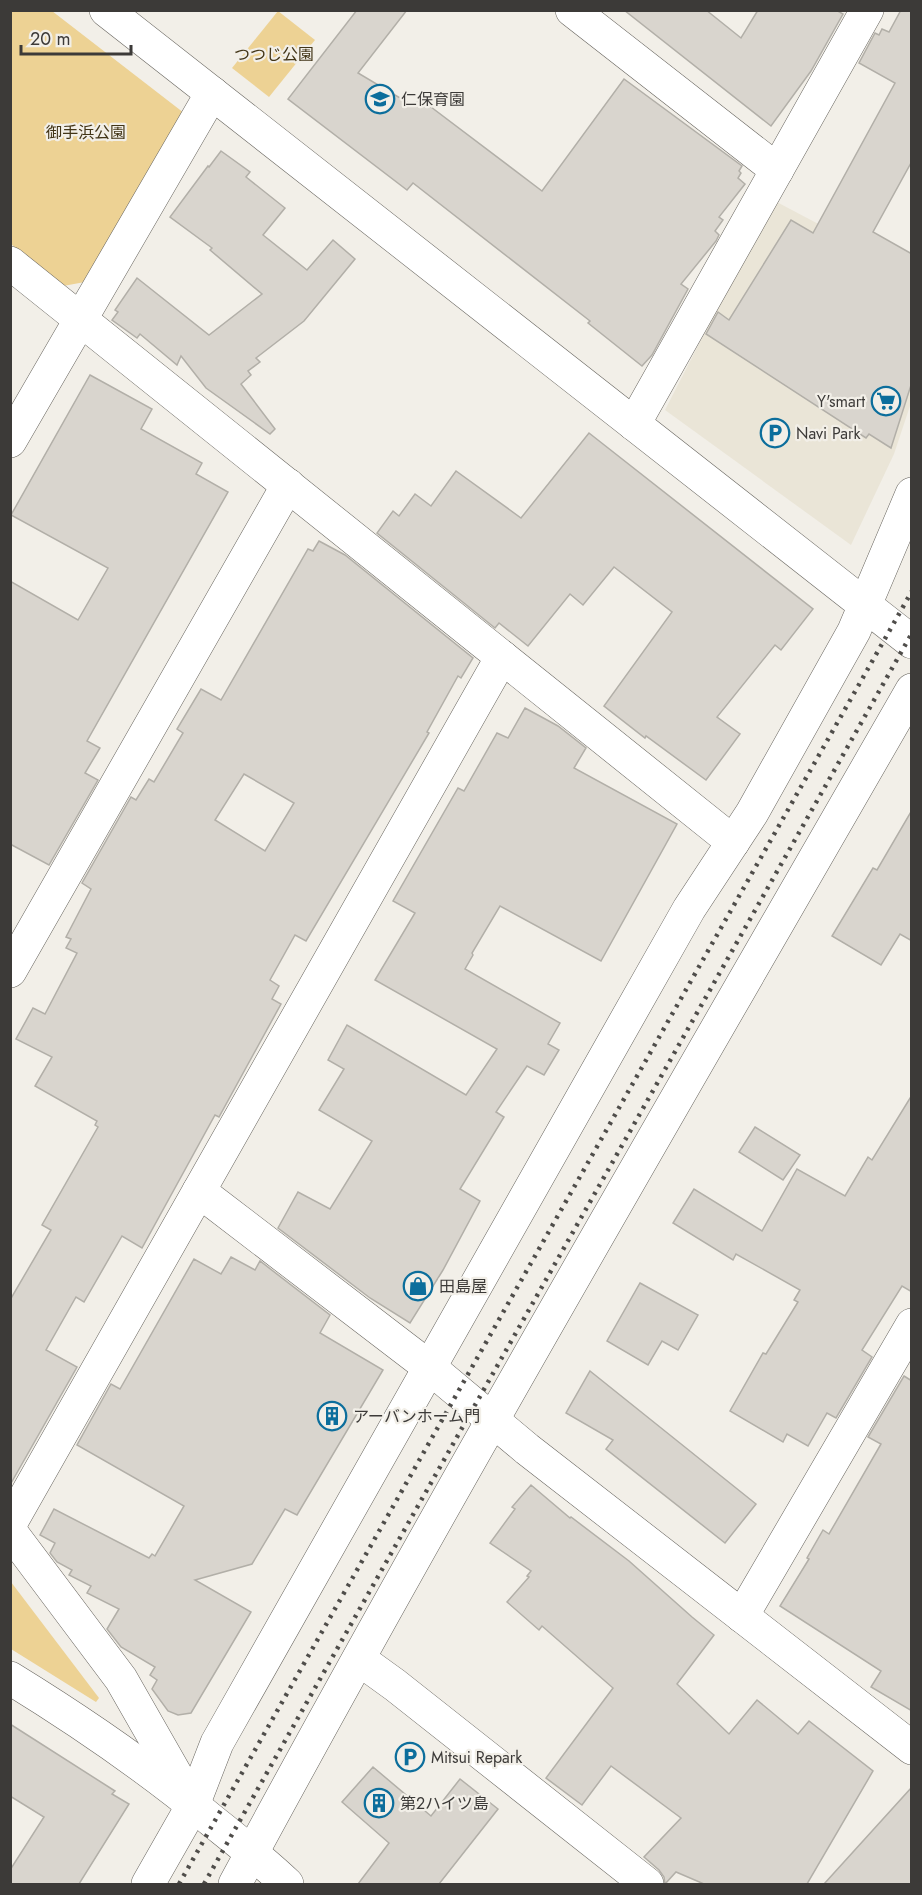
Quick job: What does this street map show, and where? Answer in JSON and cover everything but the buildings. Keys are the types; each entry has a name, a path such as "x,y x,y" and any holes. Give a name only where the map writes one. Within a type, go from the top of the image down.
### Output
{"street":[{"path":"106,10 912,642"},
{"path":"572,10 777,170"},
{"path":"634,424 867,10"},
{"path":"10,441 212,93"},
{"path":"10,263 733,842"},
{"path":"10,971 288,485"},
{"path":"148,1884 193,1805 217,1743 690,909 764,793 854,631 912,494"},
{"path":"10,1524 502,657"},
{"path":"235,1884 493,1420 912,690"},
{"path":"199,1191 429,1367 527,1449 912,1748"},
{"path":"742,1616 912,1325"},
{"path":"10,1532 121,1679 193,1805"},
{"path":"359,1659 647,1884"},
{"path":"10,1678 160,1778 287,1884"}],"shaded area":[{"path":"773,200 860,246 911,301 911,403 894,454 851,545 665,410"}],"green space":[{"name":"御手浜公園","path":"10,11 52,11 184,113 85,282 63,286 11,244"},
{"name":"つつじ公園","path":"278,11 315,40 269,97 232,68"},
{"path":"11,1582 99,1698 96,1702 11,1649"}],"railway":[{"path":"179,1884 912,591"},
{"path":"204,1884 912,633"}],"place":[{"name":"仁保育園","path":"380,99"},
{"name":"Y'smart","path":"886,401"},
{"name":"Navi Park","path":"775,433"},
{"name":"田島屋","path":"418,1286"},
{"name":"アーバンホーム門","path":"332,1416"},
{"name":"Mitsui Repark","path":"410,1757"},
{"name":"第2ハイツ島","path":"379,1803"}]}
